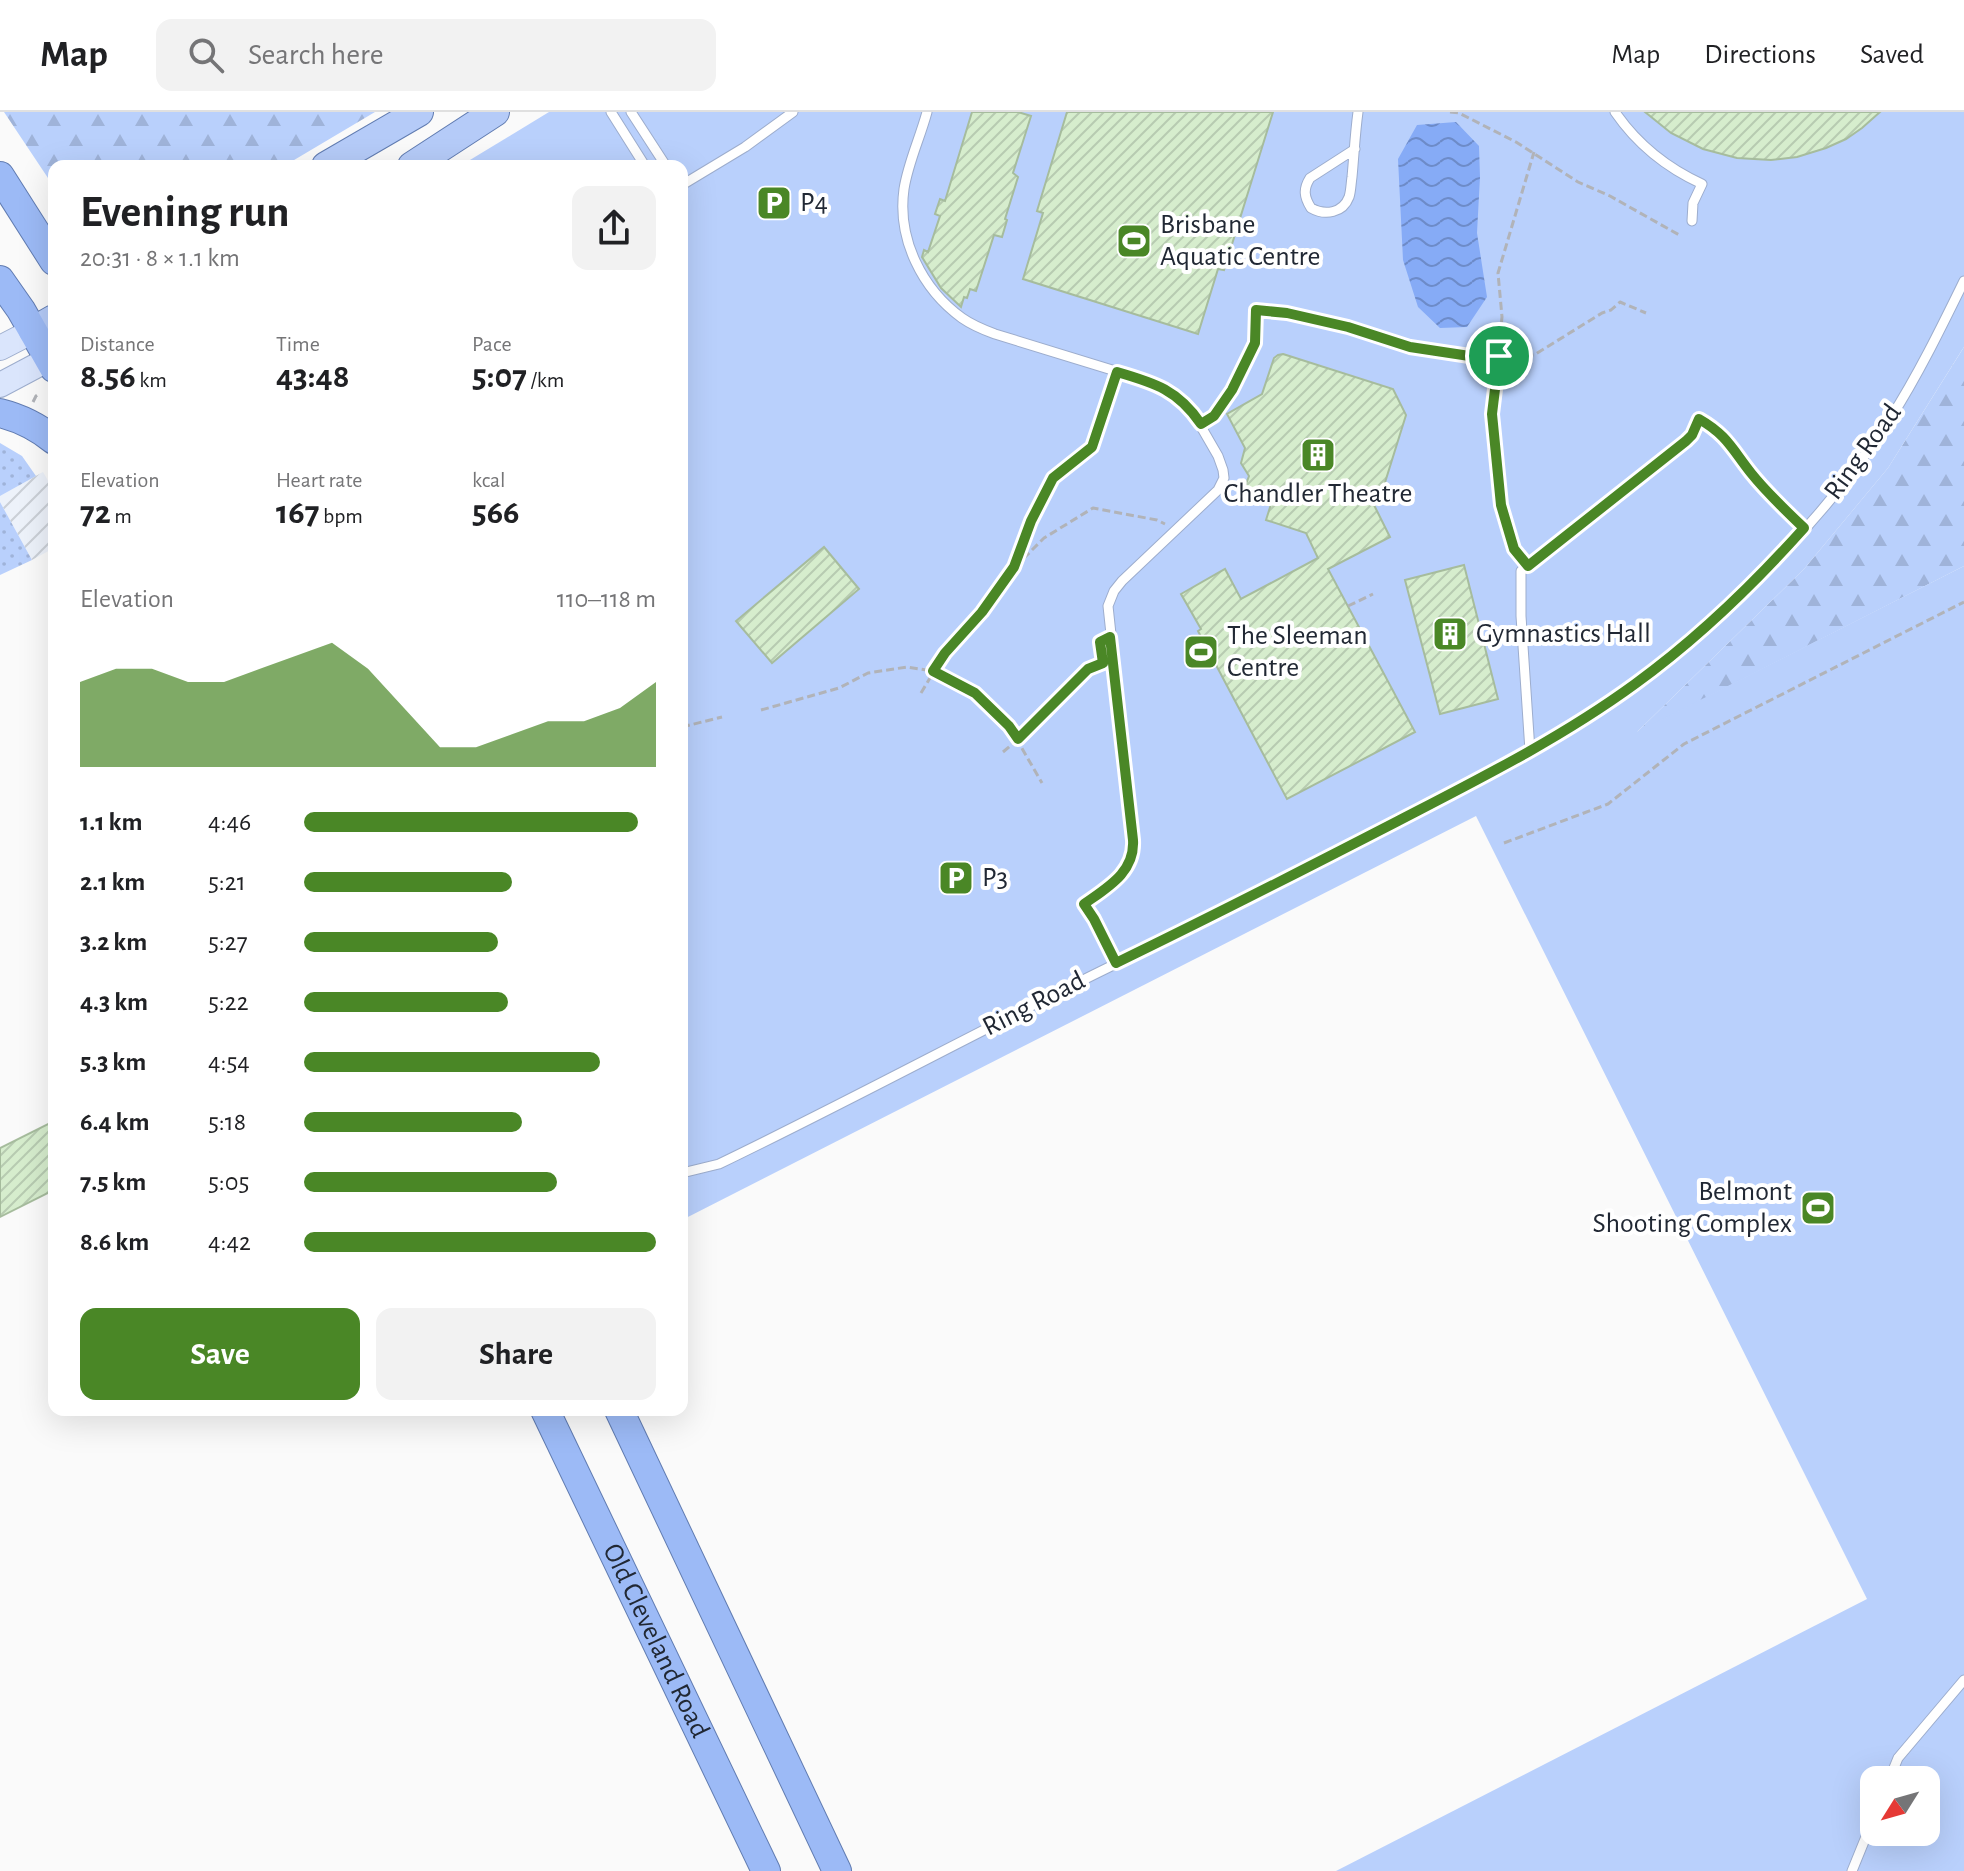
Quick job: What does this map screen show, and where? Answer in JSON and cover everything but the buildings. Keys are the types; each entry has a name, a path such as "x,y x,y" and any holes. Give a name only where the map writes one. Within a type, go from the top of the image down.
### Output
{"highway":[{"path":"0,176 48,251"},
{"path":"19,205 48,226"},
{"path":"0,280 44,325"},
{"path":"0,413 34,426 48,436"},
{"name":"Old Cleveland Road","path":"548,1416 766,1871"},
{"path":"622,1416 837,1871"}],"main road":[{"path":"336,160 419,112"},
{"path":"421,160 495,112"},
{"path":"0,348 44,325"},
{"path":"0,385 48,363"}],"lane":[{"path":"611,112 641,160"},
{"path":"631,112 662,160"},
{"path":"688,181 745,147 793,112"},
{"path":"927,112 904,191 903,217 913,257 934,291 964,320 995,334 1148,381 1172,393 1192,411 1221,463 1224,478 1218,490 1122,581 1108,606 1133,856 1123,873 1084,904 1116,963"},
{"path":"1355,149 1310,178 1304,192 1311,208 1335,212 1349,198 1355,149 1358,112"},
{"path":"1615,112 1657,158 1702,184 1693,203 1692,221"},
{"name":"Ring Road","path":"688,1172 730,1159 1246,900 1530,751 1612,700 1677,652 1745,591 1804,528 1888,421 1927,356 1964,281"},
{"path":"1530,751 1521,571 1686,441 1699,419 1731,444 1758,481 1804,528"},
{"path":"1895,1766 1898,1758 1964,1680"},
{"path":"1852,1871 1862,1846"}],"path":[{"path":"1450,112 1459,113 1534,152 1578,182 1610,196 1681,236"},
{"path":"1528,566 1514,549 1501,505 1492,414 1502,317 1498,273 1534,152"},
{"path":"1201,424 1214,416 1232,390 1255,343 1256,310 1287,313 1348,327 1410,347 1476,357 1534,355 1620,302 1646,313"},
{"path":"1014,567 1031,521 1053,478 1092,447 1117,372"},
{"path":"921,693 945,653 982,612 1014,567 1044,538 1093,508 1157,520 1175,530"},
{"path":"1348,606 1373,594"},
{"path":"1504,843 1608,804 1684,744 1964,602"},
{"path":"1003,752 1088,669 1103,663 1100,642 1110,637"},
{"path":"761,710 839,688 868,673 907,667 933,671 975,693 1009,726 1042,783"},
{"path":"688,726 722,717"}],"shaded area":[{"path":"43,472 48,481 48,551 32,560 0,502 0,496"}],"green space":[{"path":"4,112 375,112 294,160 48,160 48,178"},
{"name":"The Sleeman Centre","path":"549,112 1964,112 1964,347 1888,468 1804,569 1637,732 1964,566 1964,1871 1336,1871 1867,1599 1476,816 688,1217 688,160 470,160"},
{"path":"1964,347 1964,566 1635,734 1804,569 1888,468"},
{"path":"0,443 22,456 36,476 0,496"},
{"path":"0,502 32,560 0,575"}],"water":[{"path":"1456,122 1479,146 1477,233 1487,297 1467,327 1440,328 1418,307 1403,260 1398,159 1417,125"}],"place":[{"name":"P4","path":"774,203"},
{"name":"Brisbane Aquatic Centre","path":"1134,241"},
{"name":"Chandler Theatre","path":"1318,455"},
{"name":"Gymnastics Hall","path":"1450,634"},
{"name":"The Sleeman Centre","path":"1201,652"},
{"name":"P3","path":"956,878"},
{"name":"Belmont Shooting Complex","path":"1818,1208"}],"route":[{"path":"1256,310 1287,313 1348,327 1410,347 1476,357 1499,356 1492,414 1501,505 1514,549 1528,566 1686,441 1699,419 1731,444 1751,473 1804,528 1780,556 1710,624 1600,708 1482,777 1246,900 1116,963 1084,904 1123,873 1133,856 1110,637 1100,642 1103,663 1088,669 1018,739 975,693 933,671 982,612 1014,567 1031,521 1053,478 1092,447 1117,372 1163,387 1183,401 1201,424 1214,416 1232,390 1255,343 1256,310"}]}
